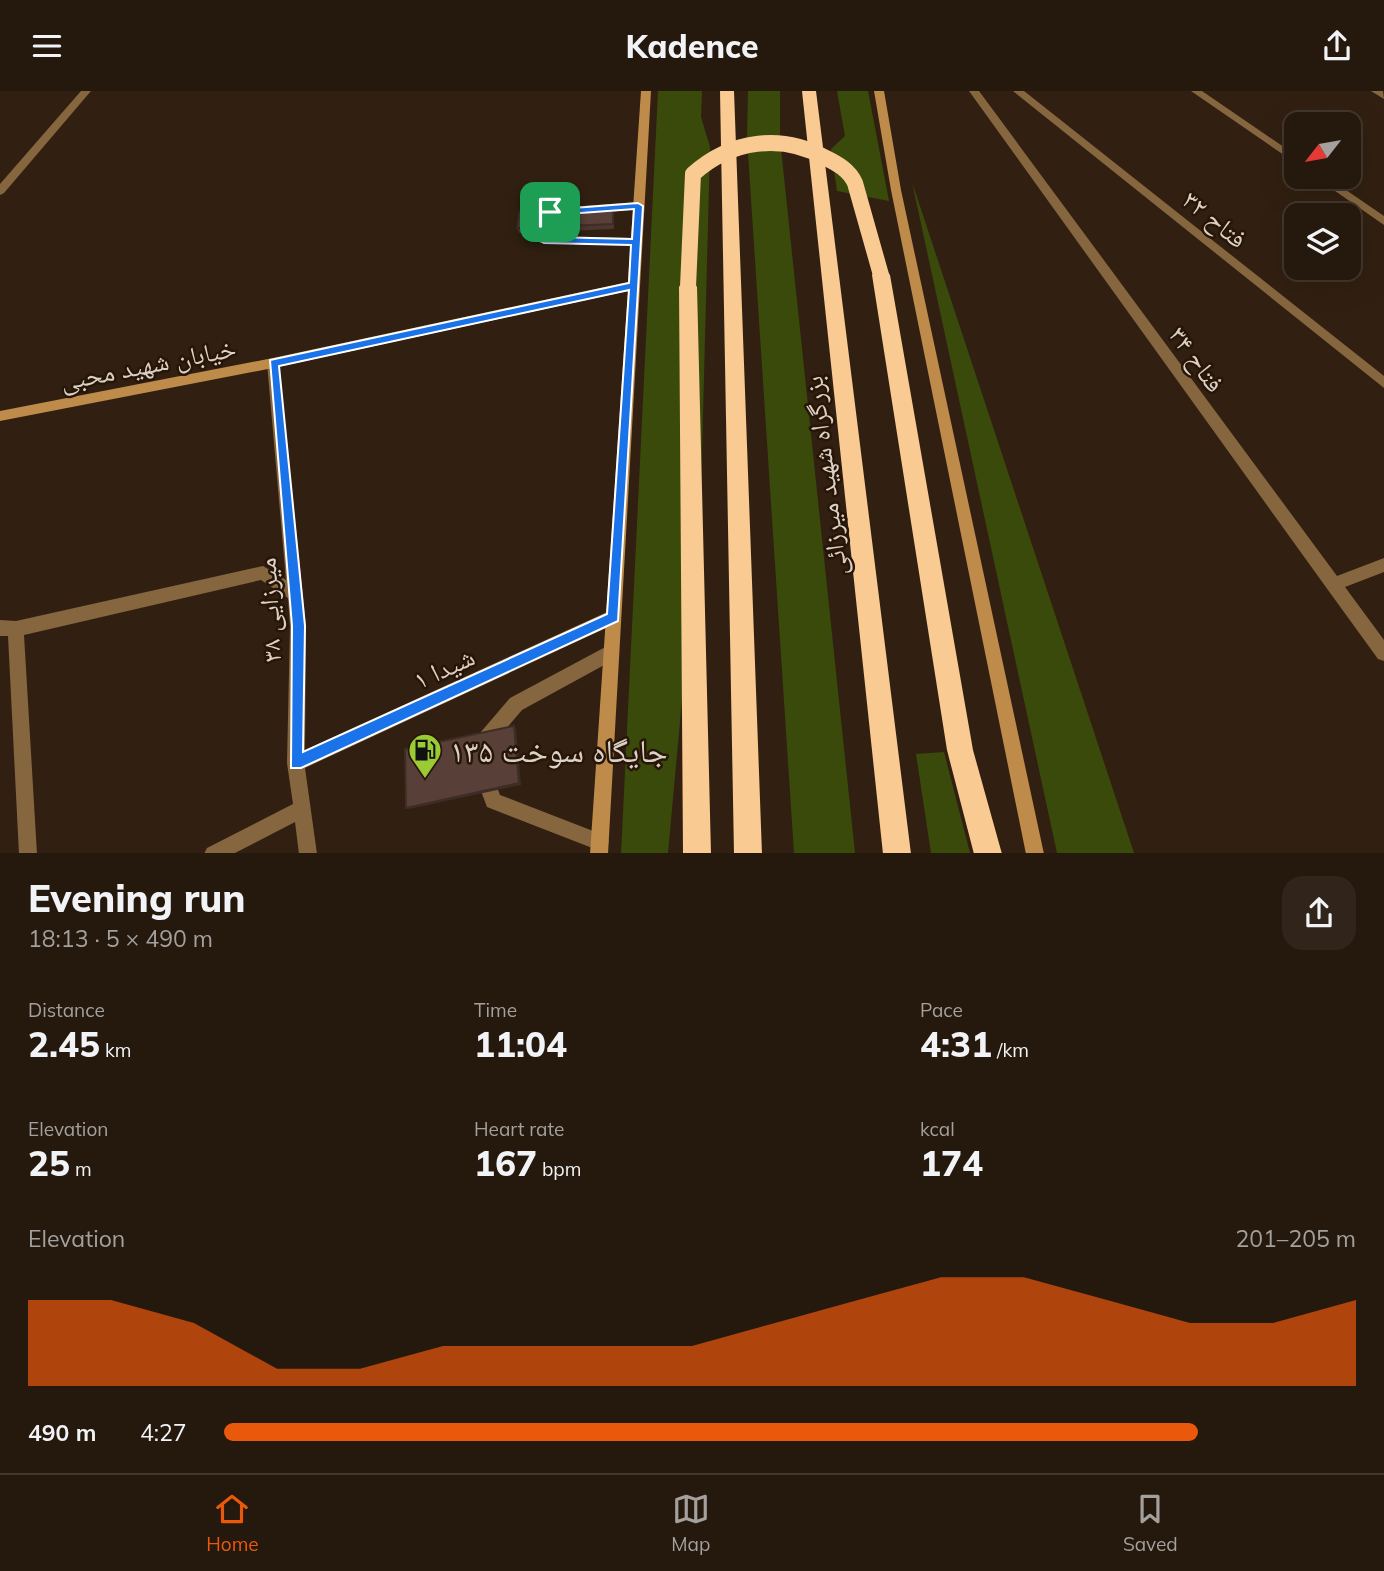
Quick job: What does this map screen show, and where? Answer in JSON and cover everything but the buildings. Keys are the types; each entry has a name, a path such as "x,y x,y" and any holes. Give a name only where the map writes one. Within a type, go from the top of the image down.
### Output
{"highway":[{"path":"727,91 748,853"},
{"name":"بزرگراه شهید میرزائی","path":"809,91 897,853"},
{"path":"696,850 688,287 692,174 709,158 721,152 761,143 789,145 814,151 837,163 852,176 881,275 960,750 988,853"}],"street":[{"path":"0,191 86,91"},
{"path":"611,652 516,704 486,739 484,777 493,801 600,848 646,91"},
{"path":"879,91 896,190 1035,853"},
{"name":"فتاح ۳۴","path":"974,91 1384,653"},
{"name":"فتاح ۳۲","path":"1018,91 1384,383"},
{"path":"1196,91 1284,152"},
{"path":"1376,91 1384,96"},
{"path":"1337,189 1384,221"},
{"path":"636,242 544,240 550,212 638,206"},
{"name":"خیابان شهید محبی","path":"0,416 273,363 634,285"},
{"name":"میرزایی ۳۸","path":"273,363 298,626 296,763 308,853"},
{"path":"1333,585 1384,565"},
{"path":"28,853 8,628 263,573 295,594"},
{"name":"شیدا ۱","path":"296,763 613,617"},
{"path":"213,853 302,809"}],"green space":[{"path":"658,91 702,91 701,117 710,147 701,491 668,853 621,853"},
{"path":"748,91 780,91 780,139 855,853 794,853 747,138"},
{"path":"837,91 868,91 889,201 837,191 831,149 845,136"},
{"path":"912,182 1134,853 1057,853"},
{"path":"944,752 970,853 931,853 916,754"}],"place":[{"name":"جایگاه سوخت ۱۳۵","path":"425,780"}],"route":[{"path":"550,212 544,240 636,242 634,285 273,363 298,626 296,763 613,617 636,242 638,206 550,212"}]}
